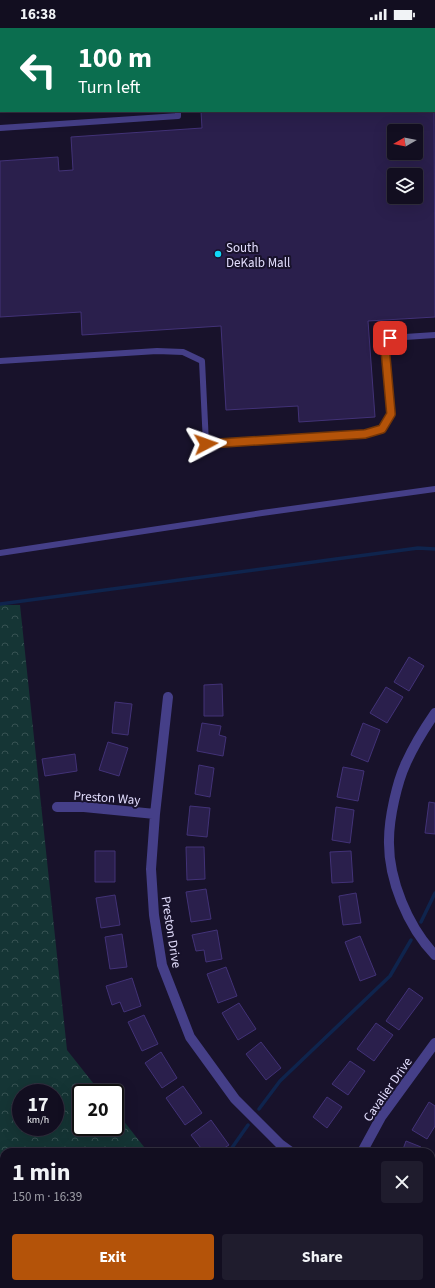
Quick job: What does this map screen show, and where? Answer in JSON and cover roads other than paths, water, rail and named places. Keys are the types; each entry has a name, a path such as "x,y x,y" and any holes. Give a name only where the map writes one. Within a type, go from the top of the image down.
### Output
{"street":[{"name":"Preston Drive","path":"168,697 155,814 151,869 155,923 162,966 190,1037 235,1099 286,1148"},
{"path":"435,713 422,732 406,763 397,790 389,840 393,875 405,913 425,945 435,955"},
{"name":"Preston Way","path":"57,807 84,807 155,814"},
{"name":"Cavalier Drive","path":"364,1148 381,1117 435,1043"}],"lane":[{"path":"0,128 178,116 178,112"},
{"path":"0,361 151,351 183,352 202,361 206,444 359,434 382,429 391,414 385,348 390,338 435,335"},
{"path":"0,553 290,509 435,490"}],"waterway":[{"path":"0,604 418,548 435,549"},
{"path":"421,922 435,893"},
{"path":"259,1109 280,1081 390,976 411,940"},
{"path":"232,1148 248,1125"}],"place":[{"name":"South DeKalb Mall","path":"218,254"}]}
